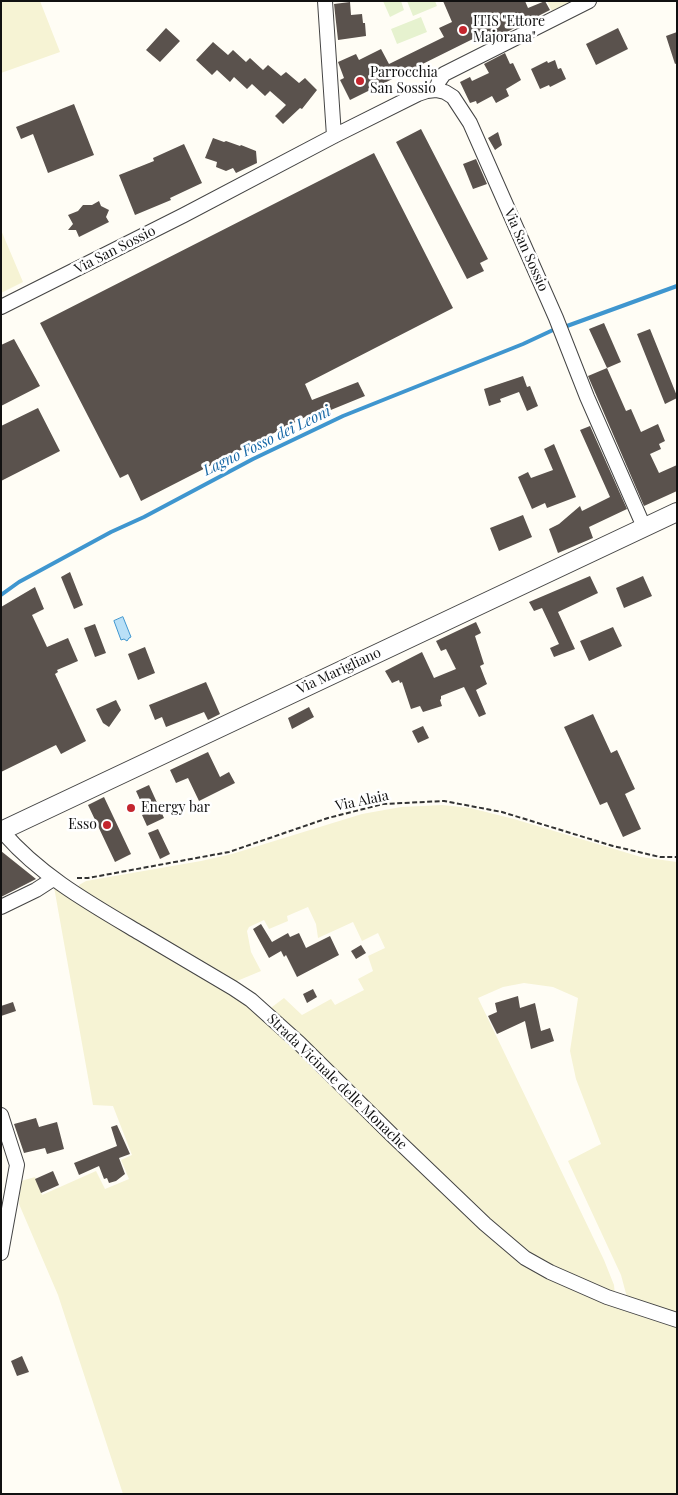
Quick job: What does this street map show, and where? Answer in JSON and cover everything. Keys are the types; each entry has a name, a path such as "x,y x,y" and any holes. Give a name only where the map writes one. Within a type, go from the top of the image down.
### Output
{"street":[{"path":"325,1 334,136"},
{"path":"436,90 444,74 589,1"},
{"name":"Via San Sossio","path":"1,307 418,94 436,90 445,92 453,98 470,123 552,309 587,397 644,527"},
{"name":"Via Marigliano","path":"2,831 677,512"},
{"name":"Strada Vicinale delle Monache","path":"2,831 33,863 52,879 251,1000 300,1043 485,1224 525,1258 550,1272 607,1297 677,1320"},
{"path":"1,907 36,890 52,879"},
{"path":"1,1116 17,1165 1,1253"}],"path":[{"name":"Via Alaia","path":"52,879 88,878 229,852 328,818 384,804 444,801 502,812 613,846 660,857 677,857"}],"shaded area":[{"path":"1,1 40,1 60,52 1,73"},
{"path":"547,1 577,1 553,13"},
{"path":"1,230 23,282 1,293"},
{"path":"442,805 470,808 514,819 641,857 677,862 677,1316 628,1301 621,1275 568,1161 601,1144 576,1079 570,1051 578,998 553,987 524,983 503,987 478,998 604,1260 614,1285 615,1296 571,1278 508,1240 268,1010 284,998 302,1015 331,999 335,1005 364,990 358,979 373,971 368,956 385,948 378,933 362,941 353,922 318,938 316,924 308,907 287,916 288,921 269,929 264,920 249,927 247,931 251,952 261,971 231,982 199,961 192,954 187,955 78,889 79,885 86,881 232,854 362,814 401,807"},
{"path":"54,887 217,982 262,1014 505,1245 677,1324 677,1494 123,1494 58,1295 19,1204 21,1181 35,1177 42,1195 96,1171 105,1189 129,1179 121,1160 132,1155 113,1106 93,1105"}],"green space":[{"path":"383,1 401,1 404,10 390,17"},
{"path":"407,1 435,1 437,6 413,16"},
{"path":"421,17 427,32 397,44 391,29"}],"water":[{"path":"123,617 131,637 127,641 121,640 114,621"}],"building":[{"path":"443,1 525,1 528,8 545,1 550,10 493,39 489,31 350,100 340,80 344,78 338,62 356,54 359,60 381,49 389,64 444,37 439,28 452,22"},
{"path":"350,2 351,15 362,14 366,36 338,40 334,4"},
{"path":"166,28 180,41 160,62 146,50"},
{"path":"618,28 628,49 596,65 586,44"},
{"path":"677,32 677,63 675,64 666,36"},
{"path":"213,42 228,55 233,50 246,62 250,58 263,70 268,65 281,76 286,72 299,83 305,78 317,90 302,109 300,108 283,124 275,116 286,105 270,91 265,96 252,84 247,89 234,77 230,82 217,70 212,75 196,60"},
{"path":"505,53 510,64 513,63 521,80 506,89 509,96 496,103 492,96 477,104 476,101 470,103 460,82 470,77 472,81 489,73 484,64"},
{"path":"555,60 558,69 561,68 566,79 550,87 549,85 540,89 531,69 547,61 548,63"},
{"path":"74,104 94,155 48,173 33,134 21,139 16,127"},
{"path":"421,129 488,259 480,263 484,271 467,279 396,142"},
{"path":"498,132 502,145 495,150 488,138"},
{"path":"213,138 256,151 257,163 236,173 233,168 226,171 216,167 217,162 205,158"},
{"path":"184,144 202,183 170,198 171,200 135,215 119,175 154,161 153,158"},
{"path":"374,153 453,308 305,384 312,400 358,382 365,396 321,414 319,410 141,501 128,474 120,478 40,323"},
{"path":"476,159 487,184 473,189 463,164"},
{"path":"99,201 101,206 109,210 106,217 109,222 79,237 76,230 68,230 73,224 68,215 78,211 83,205 92,205"},
{"path":"604,323 621,362 607,368 589,329"},
{"path":"650,329 677,396 677,398 665,404 637,334"},
{"path":"14,339 40,386 1,406 1,345"},
{"path":"607,368 626,411 631,409 641,432 658,424 665,441 659,444 661,449 650,454 659,473 677,465 677,491 644,506 588,376"},
{"path":"523,376 527,387 530,386 538,406 527,411 519,392 500,399 501,402 489,406 484,389"},
{"path":"38,408 60,451 1,481 1,426"},
{"path":"590,426 627,509 589,527 593,538 558,553 549,529 559,524 580,506 582,511 610,497 580,430"},
{"path":"554,444 576,497 547,508 545,503 532,509 518,477 528,472 531,478 553,470 544,449"},
{"path":"523,515 532,537 499,551 490,528"},
{"path":"70,572 83,605 74,609 61,577"},
{"path":"590,576 598,593 558,612 575,649 554,657 550,648 559,644 542,608 534,611 529,602"},
{"path":"643,576 652,596 624,608 616,588"},
{"path":"35,587 44,609 32,615 47,647 68,638 78,661 57,670 58,672 55,674 86,741 61,754 56,745 1,772 1,607"},
{"path":"476,622 481,633 475,636 484,664 480,666 487,684 476,690 486,714 479,717 464,687 441,696 442,706 423,712 420,706 411,709 402,682 400,683 399,680 392,683 385,671 422,652 434,678 456,669 446,649 441,651 436,641"},
{"path":"95,624 106,653 95,657 84,628"},
{"path":"613,627 622,646 589,661 580,641"},
{"path":"145,647 155,673 138,680 128,654"},
{"path":"206,682 220,714 208,720 204,712 166,727 162,717 155,720 149,705"},
{"path":"116,700 121,710 109,727 103,723 96,709"},
{"path":"309,707 314,717 292,729 288,718"},
{"path":"593,714 611,753 617,750 635,789 625,794 641,829 623,837 607,802 600,805 564,727"},
{"path":"423,726 429,738 418,743 412,731"},
{"path":"208,752 220,777 229,772 235,783 199,801 188,778 176,783 170,770"},
{"path":"149,785 164,818 147,826 142,815 146,813 136,791"},
{"path":"104,797 131,854 115,862 88,805"},
{"path":"158,829 170,854 160,859 148,833"},
{"path":"1,851 36,879 1,897"},
{"path":"261,924 272,942 288,933 290,937 299,933 306,948 330,936 339,955 297,977 286,955 284,957 281,951 269,958 253,929"},
{"path":"361,945 366,953 356,959 351,951"},
{"path":"313,989 317,997 307,1003 303,994"},
{"path":"518,996 520,1008 535,1003 541,1031 550,1028 554,1041 531,1049 525,1021 497,1034 488,1016 497,1012 495,1003"},
{"path":"13,1002 16,1011 1,1016 1,1006"},
{"path":"36,1118 39,1127 57,1122 64,1149 47,1154 45,1148 24,1153 14,1124"},
{"path":"117,1125 130,1154 119,1158 125,1174 116,1181 109,1183 107,1178 104,1179 99,1166 79,1175 74,1163 117,1146 111,1127"},
{"path":"53,1171 59,1185 41,1193 35,1179"},
{"path":"22,1356 29,1372 17,1376 11,1361"}],"waterway":[{"name":"Lagno Fosso dei Leoni","path":"567,326 677,286"},
{"name":"Lagno Fosso dei Leoni","path":"1,595 19,582 111,532 144,517 253,459 343,416 523,344 553,330"}],"place":[{"name":"ITIS \"Ettore Majorana\"","path":"463,30"},
{"name":"Parrocchia San Sossio","path":"360,81"},
{"name":"Energy bar","path":"131,808"},
{"name":"Esso","path":"107,825"}]}
